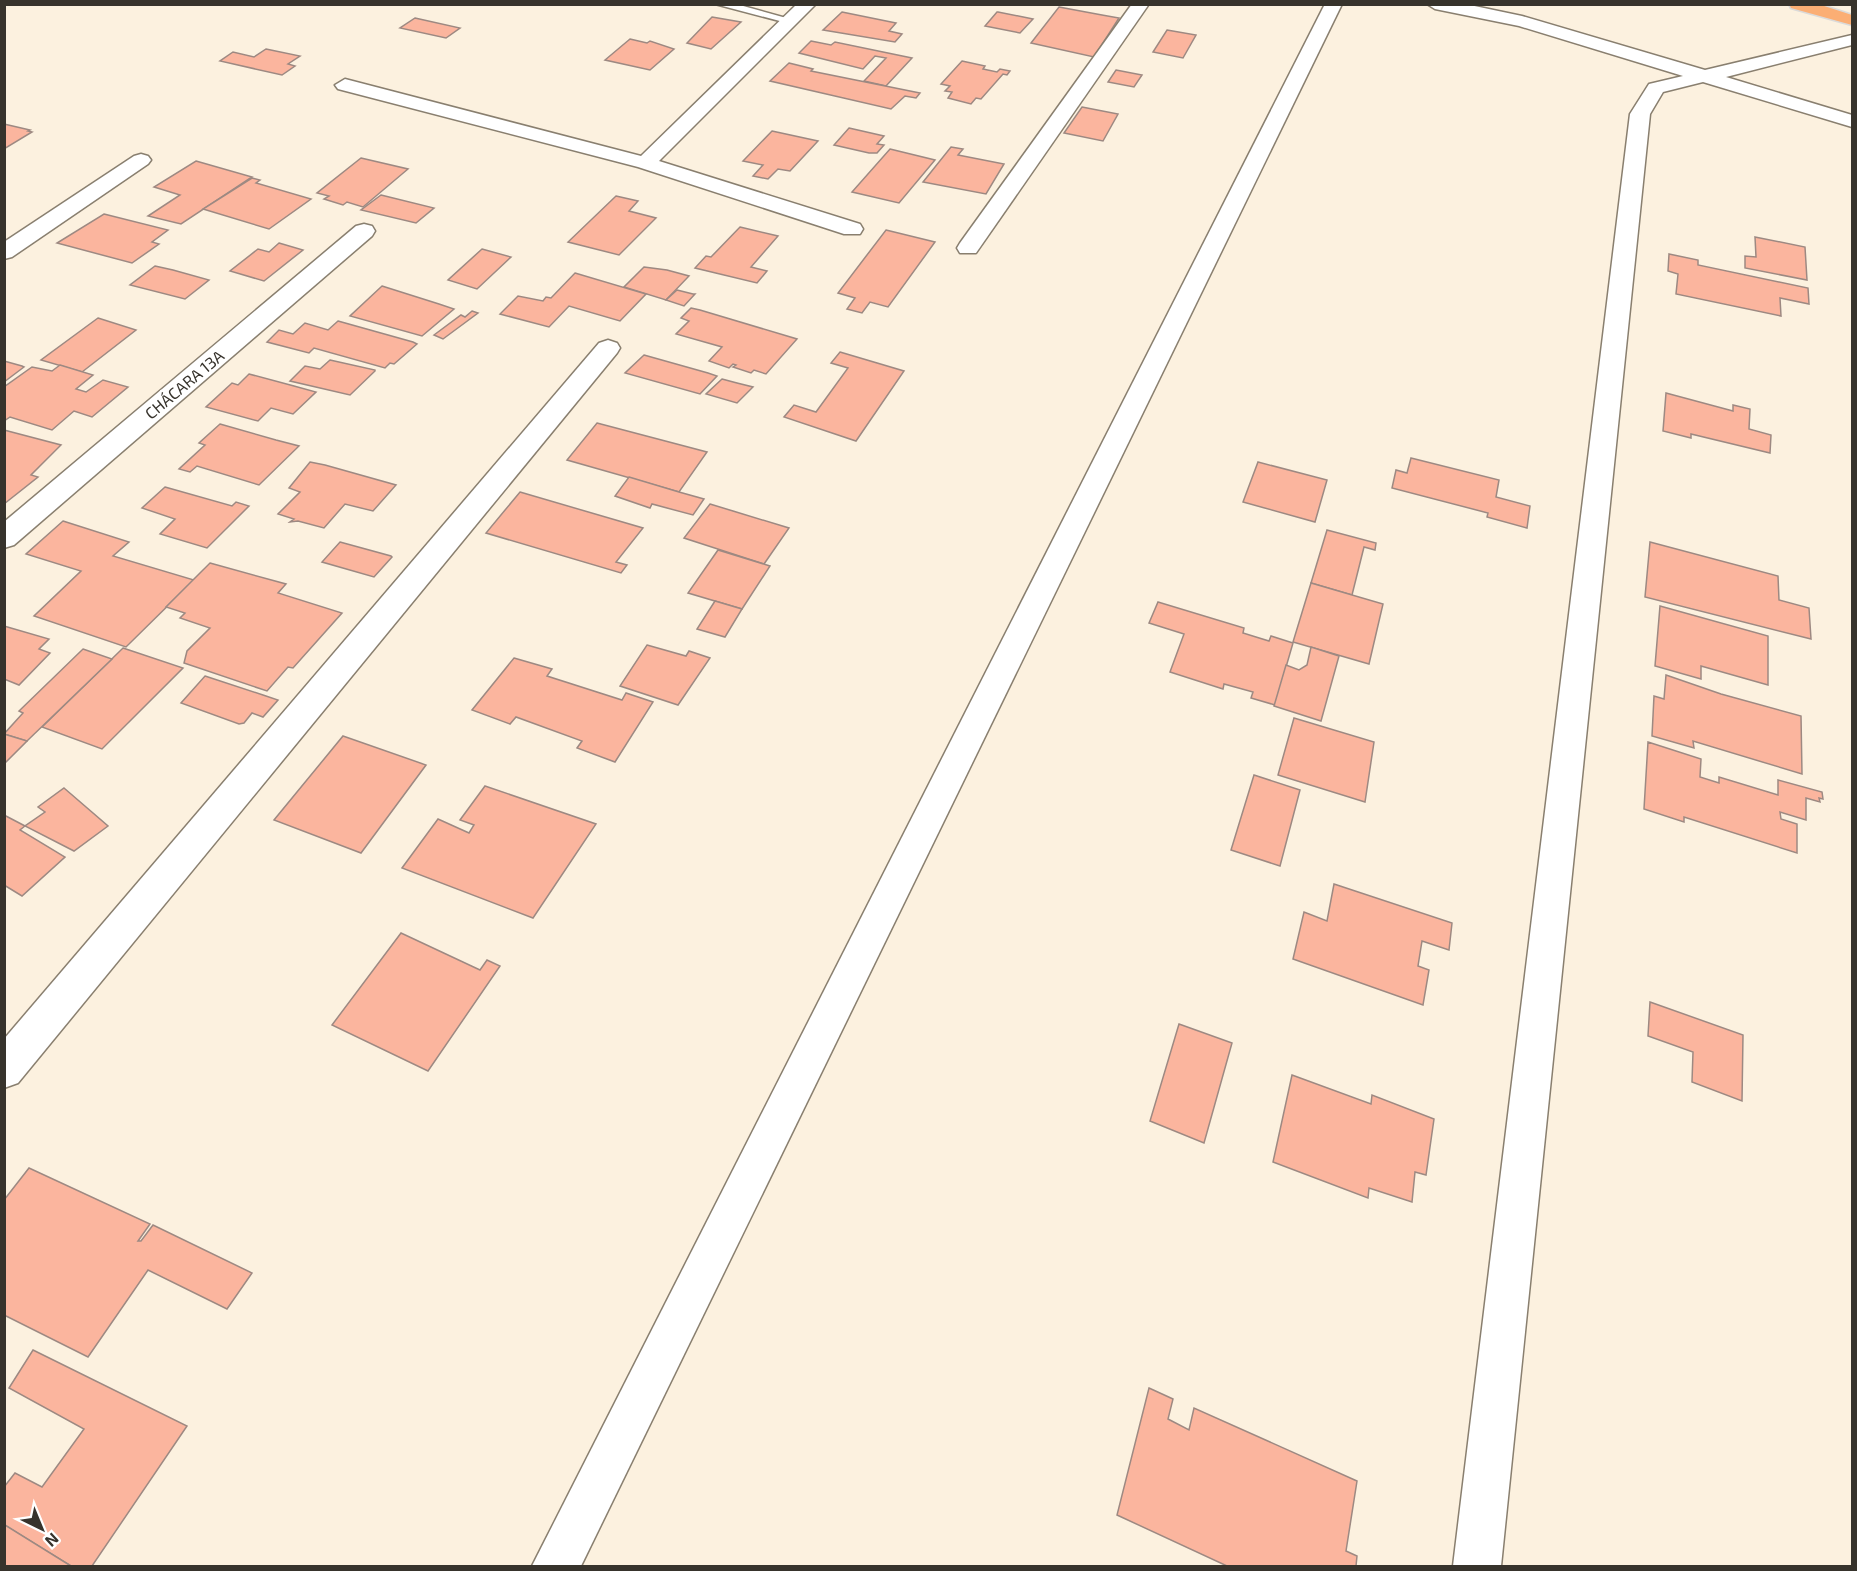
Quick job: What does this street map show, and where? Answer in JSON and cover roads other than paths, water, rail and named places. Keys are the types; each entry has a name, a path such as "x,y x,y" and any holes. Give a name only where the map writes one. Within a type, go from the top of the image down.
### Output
{"highway":[{"path":"1797,4 1852,20"}],"street":[{"path":"645,163 808,4"},
{"path":"968,248 1141,4"},
{"path":"556,1566 1334,4"},
{"path":"1435,4 1522,21 1852,122"},
{"path":"1477,1566 1640,114 1656,88 1852,40"},
{"path":"345,85 645,163 852,229"},
{"path":"4,252 141,160"},
{"name":"CHÁCARA 13A","path":"4,538 364,231"},
{"path":"4,1070 608,348"}],"lane":[{"path":"720,4 792,21"}]}
